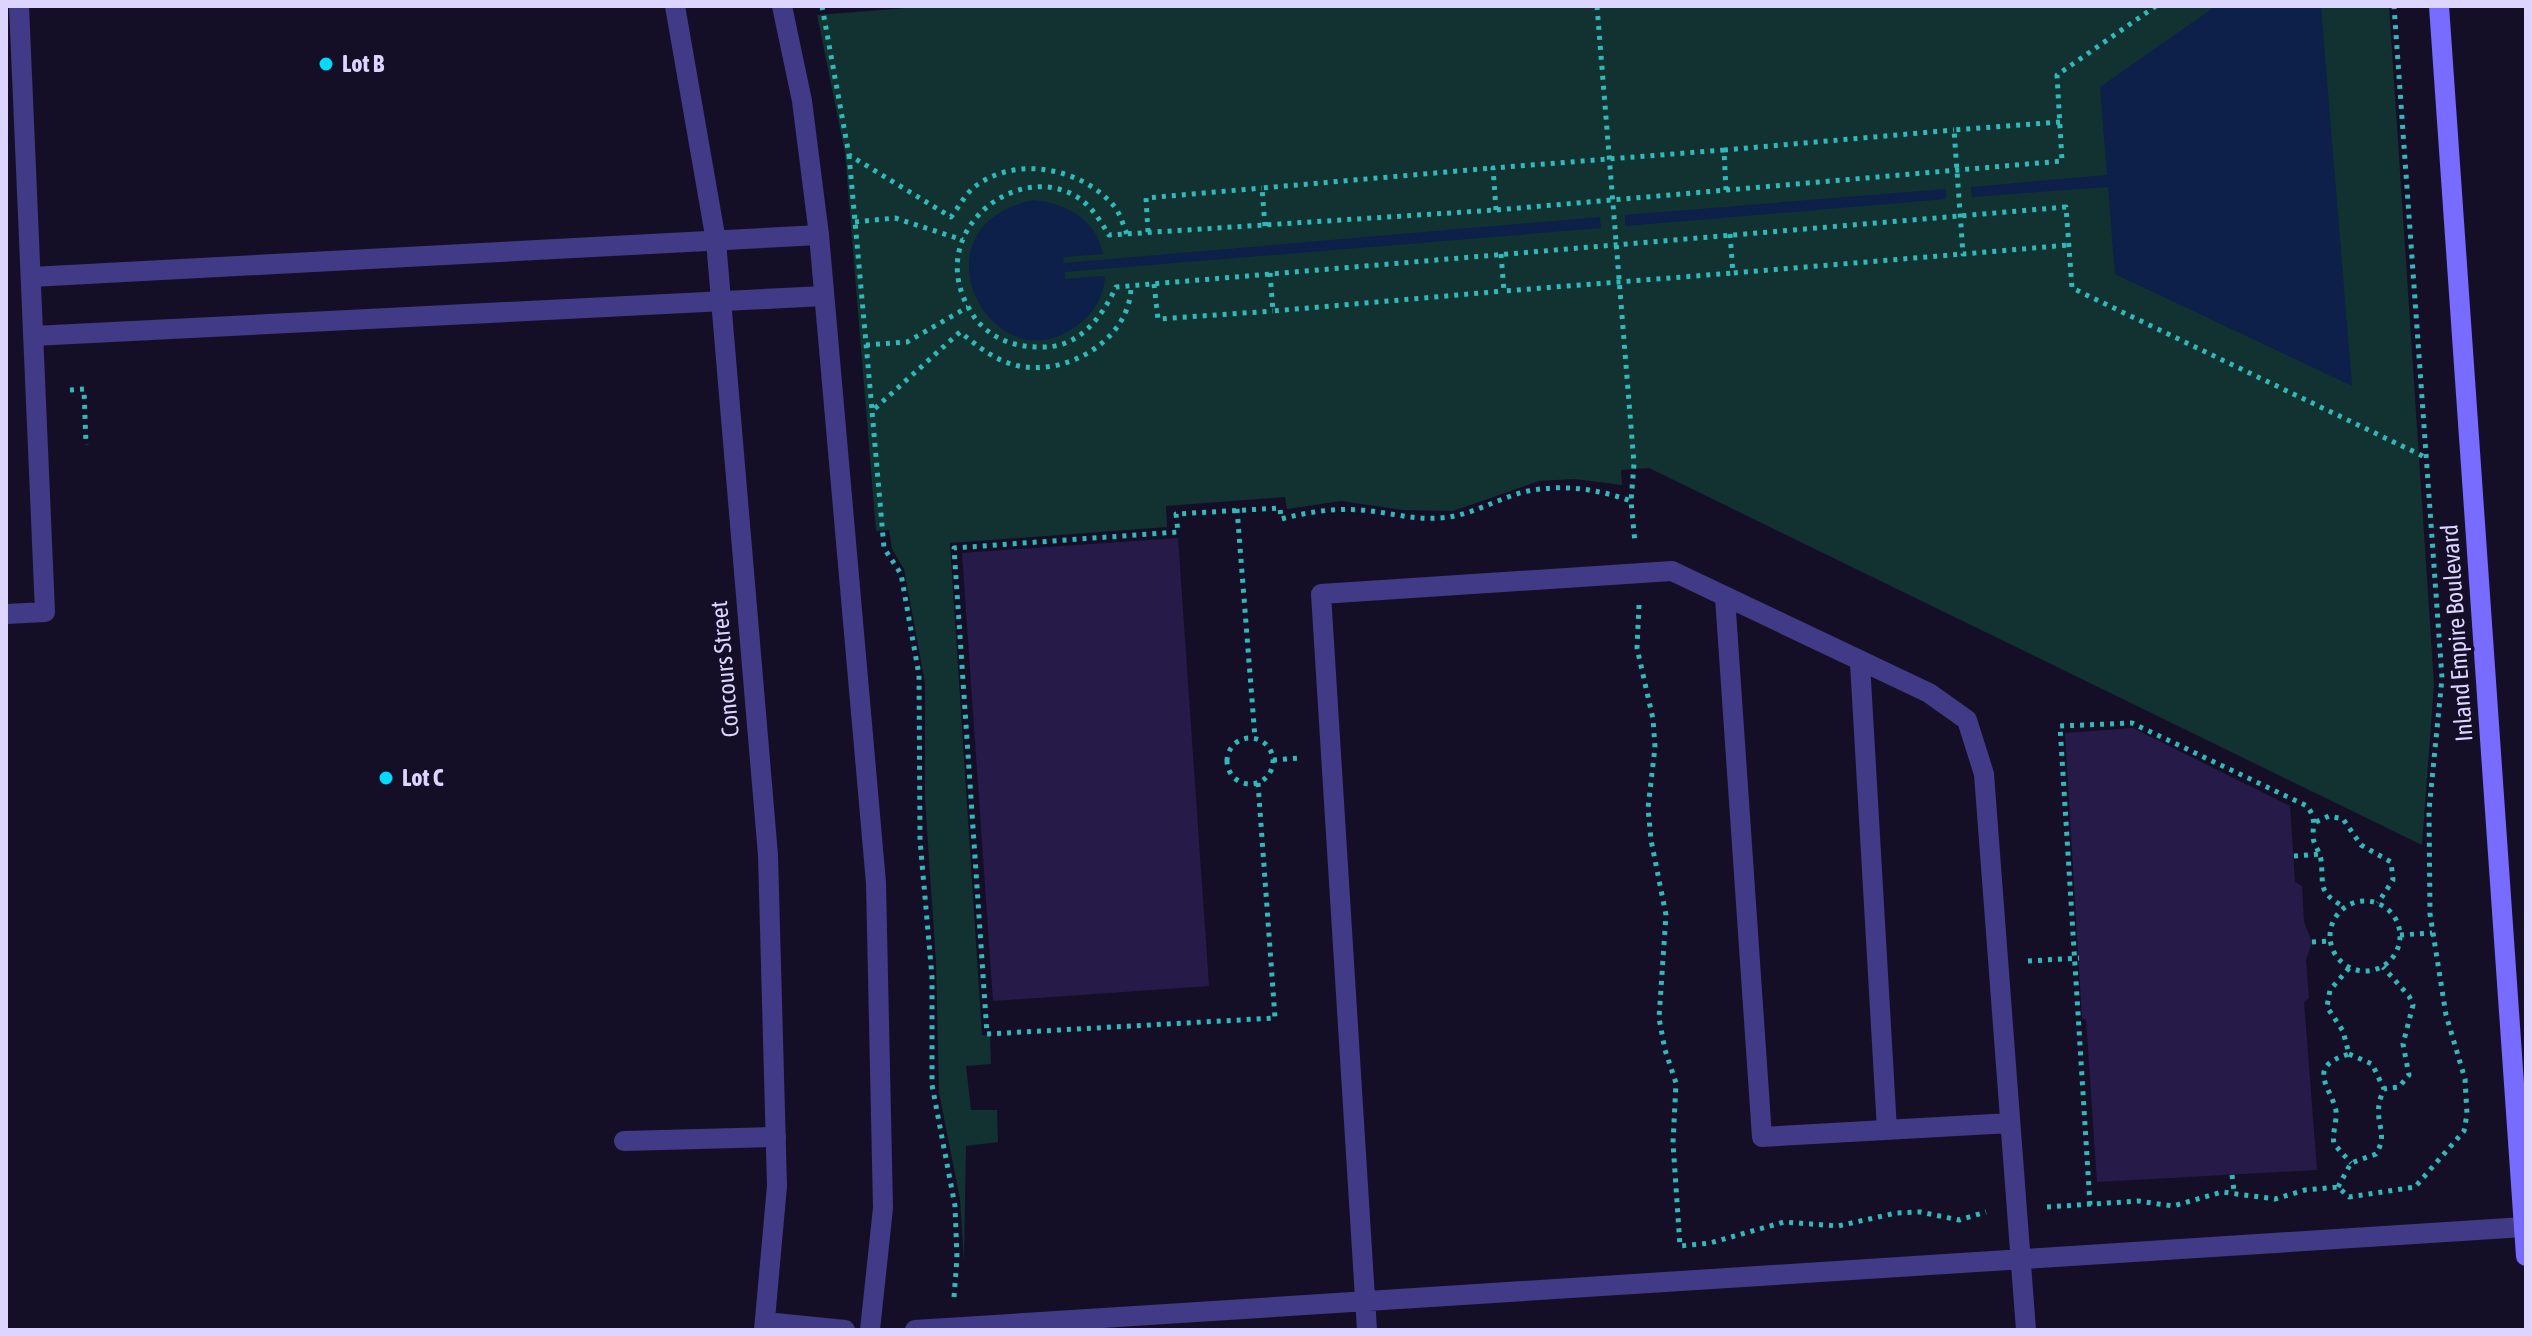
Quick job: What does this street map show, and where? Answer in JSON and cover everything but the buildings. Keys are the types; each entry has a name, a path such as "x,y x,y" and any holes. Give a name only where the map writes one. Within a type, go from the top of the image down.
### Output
{"main road":[{"name":"Inland Empire Boulevard","path":"2439,6 2526,1256"}],"street":[{"path":"6,614 45,612 19,6"},
{"name":"Concours Street","path":"675,6 716,241 768,855 777,1186 765,1326"},
{"path":"782,6 802,101 819,235 876,883 883,1208 870,1330"},
{"path":"31,277 819,235"},
{"path":"33,336 824,296"},
{"path":"1367,1330 1321,594 1672,571 1860,663 1929,693 1967,720 1984,774 2026,1330"},
{"path":"1725,597 1762,1137 2010,1123"},
{"path":"1860,663 1887,1130"},
{"path":"624,1141 776,1137"},
{"path":"915,1330 2525,1227"},
{"path":"765,1326 845,1330"}],"path":[{"path":"822,6 849,155 884,548 901,574 919,675 920,840 932,977 932,1085 955,1206 957,1258 952,1328"},
{"path":"1597,6 1634,464 1631,501 1638,572 1637,648 1653,719 1655,747 1649,819 1666,915 1659,1018 1676,1083 1673,1143 1680,1246 1710,1243 1784,1222 1838,1226 1896,1213 1920,1212 1959,1220 1976,1213 2138,1201 2173,1206 2234,1191 2275,1199 2305,1190 2338,1187 2349,1197 2415,1187 2464,1131 2465,1079 2446,1015 2432,933 2429,810 2442,678 2394,6"},
{"path":"2156,6 2057,75 2062,161 1496,210 1109,235 1091,208 1068,193 1041,187 1014,190 990,202 971,222 963,240 957,272 968,307 995,337 1019,346 1044,348 1069,342 1091,327 1116,287 2066,207 2072,288 2426,457"},
{"path":"1148,233 1146,198 2060,122"},
{"path":"1954,130 1963,254"},
{"path":"1724,150 1727,190"},
{"path":"849,155 951,217 973,188 1002,173 1033,168 1063,173 1093,186 1116,208 1127,234"},
{"path":"1493,168 1496,210"},
{"path":"1262,188 1265,226"},
{"path":"855,222 895,218 963,240"},
{"path":"1730,234 1733,273"},
{"path":"1154,284 1158,319 2069,245"},
{"path":"1501,254 1504,291"},
{"path":"1270,273 1273,311"},
{"path":"872,411 960,332 988,355 1020,366 1055,366 1087,354 1113,333 1131,304 1131,286"},
{"path":"866,345 907,342 968,307"},
{"path":"70,390 84,389 86,445"},
{"path":"1258,783 1275,1018 987,1034 954,548 1178,532 1176,514 1237,509 1280,508 1281,519 1316,510 1361,510 1414,520 1459,517 1527,491 1572,488 1607,492 1631,501"},
{"path":"1237,509 1255,738"},
{"path":"2090,1205 2060,726 2132,723 2307,806 2316,822 2313,838 2320,854 2321,886 2331,900 2344,907"},
{"path":"1255,738 1268,746 1273,760 1270,774 1258,783 1243,784 1227,766 1234,744 1255,738"},
{"path":"2316,822 2329,816 2343,819 2361,845 2391,862 2393,880 2378,903"},
{"path":"2294,856 2320,854"},
{"path":"2361,901 2378,903 2394,916 2400,935 2396,953 2383,967 2366,972 2349,968 2336,957 2330,941 2332,922 2344,907 2361,901"},
{"path":"2400,935 2432,933"},
{"path":"2312,942 2330,941"},
{"path":"1998,963 2076,958"},
{"path":"2383,967 2409,996 2413,1005 2403,1044 2409,1075 2399,1087 2384,1089"},
{"path":"2349,968 2330,990 2327,1007 2343,1031 2349,1054"},
{"path":"2351,1163 2334,1144 2335,1110 2326,1094 2324,1076 2333,1060 2349,1054 2372,1064 2384,1089"},
{"path":"2338,1187 2351,1163 2370,1159 2380,1147 2383,1138 2376,1106 2384,1089"},
{"path":"2232,1175 2234,1191"}],"green space":[{"path":"932,6 2389,6 2434,684 2422,845 1649,468 1621,470 1622,485 1574,479 1539,481 1453,511 1403,510 1341,501 1287,509 1285,497 1166,506 1167,527 950,543 982,1035 990,1036 991,1064 966,1066 971,1110 997,1110 998,1142 966,1146 964,1262 960,1199 939,1093 936,962 925,800 925,683 904,569 892,549 889,530 876,531 845,153 817,15"}],"water":[{"path":"2216,6 2321,6 2352,386 2115,274 2108,187 1972,197 1971,187 2107,175 2100,87"},
{"path":"1946,189 1946,199 1625,226 1625,215"},
{"path":"1034,200 1058,205 1078,215 1094,231 1103,254 1063,257 1064,263 1600,217 1601,228 1065,272 1065,279 1105,276 1102,292 1092,311 1075,327 1044,340 1015,336 992,320 975,296 969,267 975,239 996,215"}],"place":[{"name":"Lot B","path":"326,64"},
{"name":"Lot C","path":"386,778"}]}
